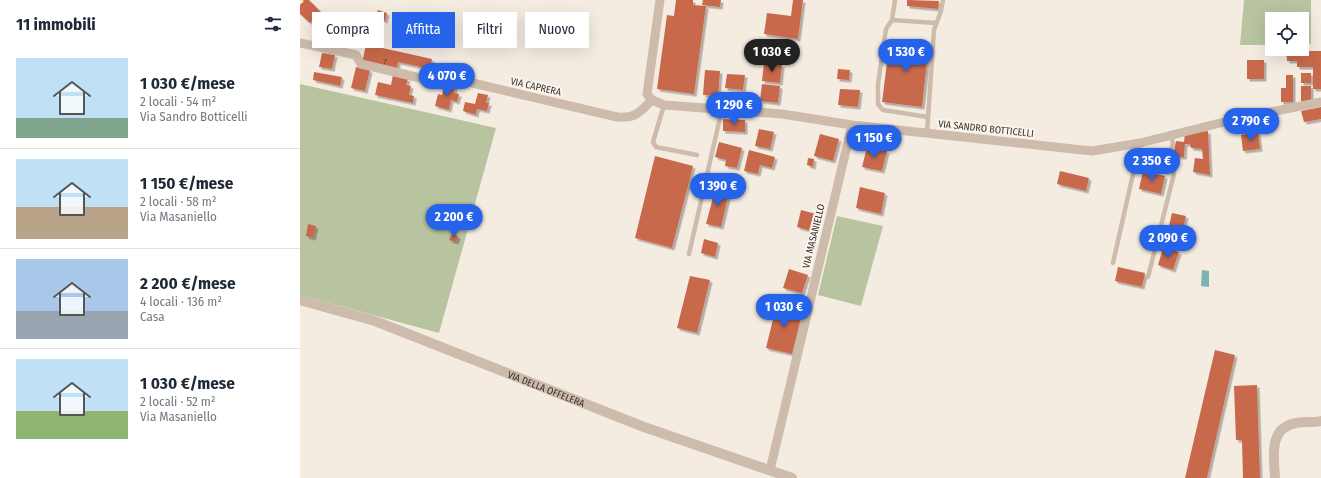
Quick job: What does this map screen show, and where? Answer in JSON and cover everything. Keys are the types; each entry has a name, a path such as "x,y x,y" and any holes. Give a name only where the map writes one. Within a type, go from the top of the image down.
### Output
{"street":[{"path":"652,100 647,94 660,0"},
{"name":"VIA CAPRERA","path":"300,43 356,55 361,64 426,80 433,81 439,75 617,117 629,118 638,113 652,100"},
{"name":"VIA SANDRO BOTTICELLI","path":"652,100 664,105 782,114 852,125 1092,151 1140,143 1321,102"},
{"name":"VIA MASANIELLO","path":"770,470 852,125"},
{"name":"VIA DELLA OFFELERA","path":"300,300 375,321 644,427 792,478"},
{"path":"1275,478 1274,442 1284,427 1296,423 1321,421"}],"lane":[{"path":"895,0 892,20 886,29 878,84 878,104 883,110 928,117"},
{"path":"927,133 936,23 941,11 943,0"},
{"path":"892,20 936,23"},
{"path":"664,105 653,142 656,147 697,155"},
{"path":"689,254 722,109"},
{"path":"1148,277 1174,174 1168,158 1173,144 1171,135"},
{"path":"1113,264 1140,143"}],"green space":[{"path":"1244,0 1311,0 1311,44 1309,44 1309,12 1265,12 1265,45 1240,45"},
{"path":"300,84 496,128 439,333 300,295"},
{"path":"837,216 883,226 861,306 818,295"}],"water":[{"path":"1202,270 1209,271 1209,287 1201,286"}],"building":[{"path":"302,0 309,0 321,12 312,12 312,21 310,23 300,14 300,5 304,1"},
{"path":"676,0 693,0 693,5 706,6 694,94 657,89 667,15 674,16"},
{"path":"703,0 721,0 720,7 702,5"},
{"path":"793,0 803,0 798,39 764,34 767,13 791,16"},
{"path":"907,0 939,1 938,9 907,6"},
{"path":"384,12 387,13 384,21"},
{"path":"890,39 929,44 922,107 882,102"},
{"path":"365,48 382,48 432,59 430,69 398,62 397,70 362,62"},
{"path":"1309,51 1321,51 1321,89 1313,89 1313,67 1297,67 1297,61 1287,61 1286,56 1309,56"},
{"path":"322,53 335,55 332,69 319,67"},
{"path":"1247,60 1264,60 1264,79 1247,79"},
{"path":"764,63 782,65 780,83 762,81"},
{"path":"356,67 370,70 365,91 351,88"},
{"path":"838,69 850,70 849,80 837,79"},
{"path":"705,70 720,71 718,96 703,95"},
{"path":"314,72 342,77 340,86 313,80"},
{"path":"1301,73 1311,73 1311,83 1301,83"},
{"path":"727,74 745,75 743,90 725,88"},
{"path":"393,75 408,79 406,85 411,86 409,95 414,96 413,103 375,95 378,82 391,85"},
{"path":"1286,75 1293,75 1293,102 1281,102 1281,88 1286,88"},
{"path":"445,84 455,87 454,93 459,94 457,102 451,100 449,110 435,106 438,94 442,95"},
{"path":"762,84 780,86 778,103 760,101"},
{"path":"1301,86 1311,86 1311,101 1301,101"},
{"path":"840,89 860,90 858,107 838,105"},
{"path":"478,93 488,95 486,103 489,103 487,111 477,109 476,115 463,111 465,102 475,104"},
{"path":"1321,107 1321,119 1304,122 1301,111"},
{"path":"723,119 745,120 745,132 723,131"},
{"path":"759,129 774,132 770,149 755,146"},
{"path":"1208,131 1210,175 1193,172 1195,158 1203,159 1202,149 1191,148 1190,144 1185,144 1184,157 1173,156 1176,141 1184,142 1185,133"},
{"path":"1258,132 1260,149 1243,151 1241,135"},
{"path":"820,134 839,139 833,161 814,156"},
{"path":"719,142 742,148 737,168 725,166 726,160 715,157"},
{"path":"867,147 887,151 882,171 862,167"},
{"path":"749,150 775,157 772,168 760,165 758,174 744,171"},
{"path":"655,156 693,166 672,248 635,238"},
{"path":"808,158 814,159 813,167 807,165"},
{"path":"1060,171 1089,178 1086,191 1057,184"},
{"path":"1143,171 1165,176 1161,194 1139,189"},
{"path":"716,186 730,189 721,227 706,224"},
{"path":"860,187 885,193 881,214 856,208"},
{"path":"801,210 820,215 815,232 797,227"},
{"path":"1172,213 1186,216 1182,234 1168,230"},
{"path":"308,224 316,226 313,238 306,236"},
{"path":"452,234 458,236 456,242 449,240"},
{"path":"704,239 718,243 715,257 701,253"},
{"path":"1163,248 1179,252 1173,270 1158,265"},
{"path":"1118,267 1145,273 1142,287 1115,281"},
{"path":"789,269 808,275 802,293 783,288"},
{"path":"690,276 710,280 697,333 677,328"},
{"path":"777,303 803,309 792,354 766,348"},
{"path":"1215,350 1235,355 1207,478 1185,478"},
{"path":"1257,385 1260,478 1243,478 1242,440 1236,440 1234,386"}]}
